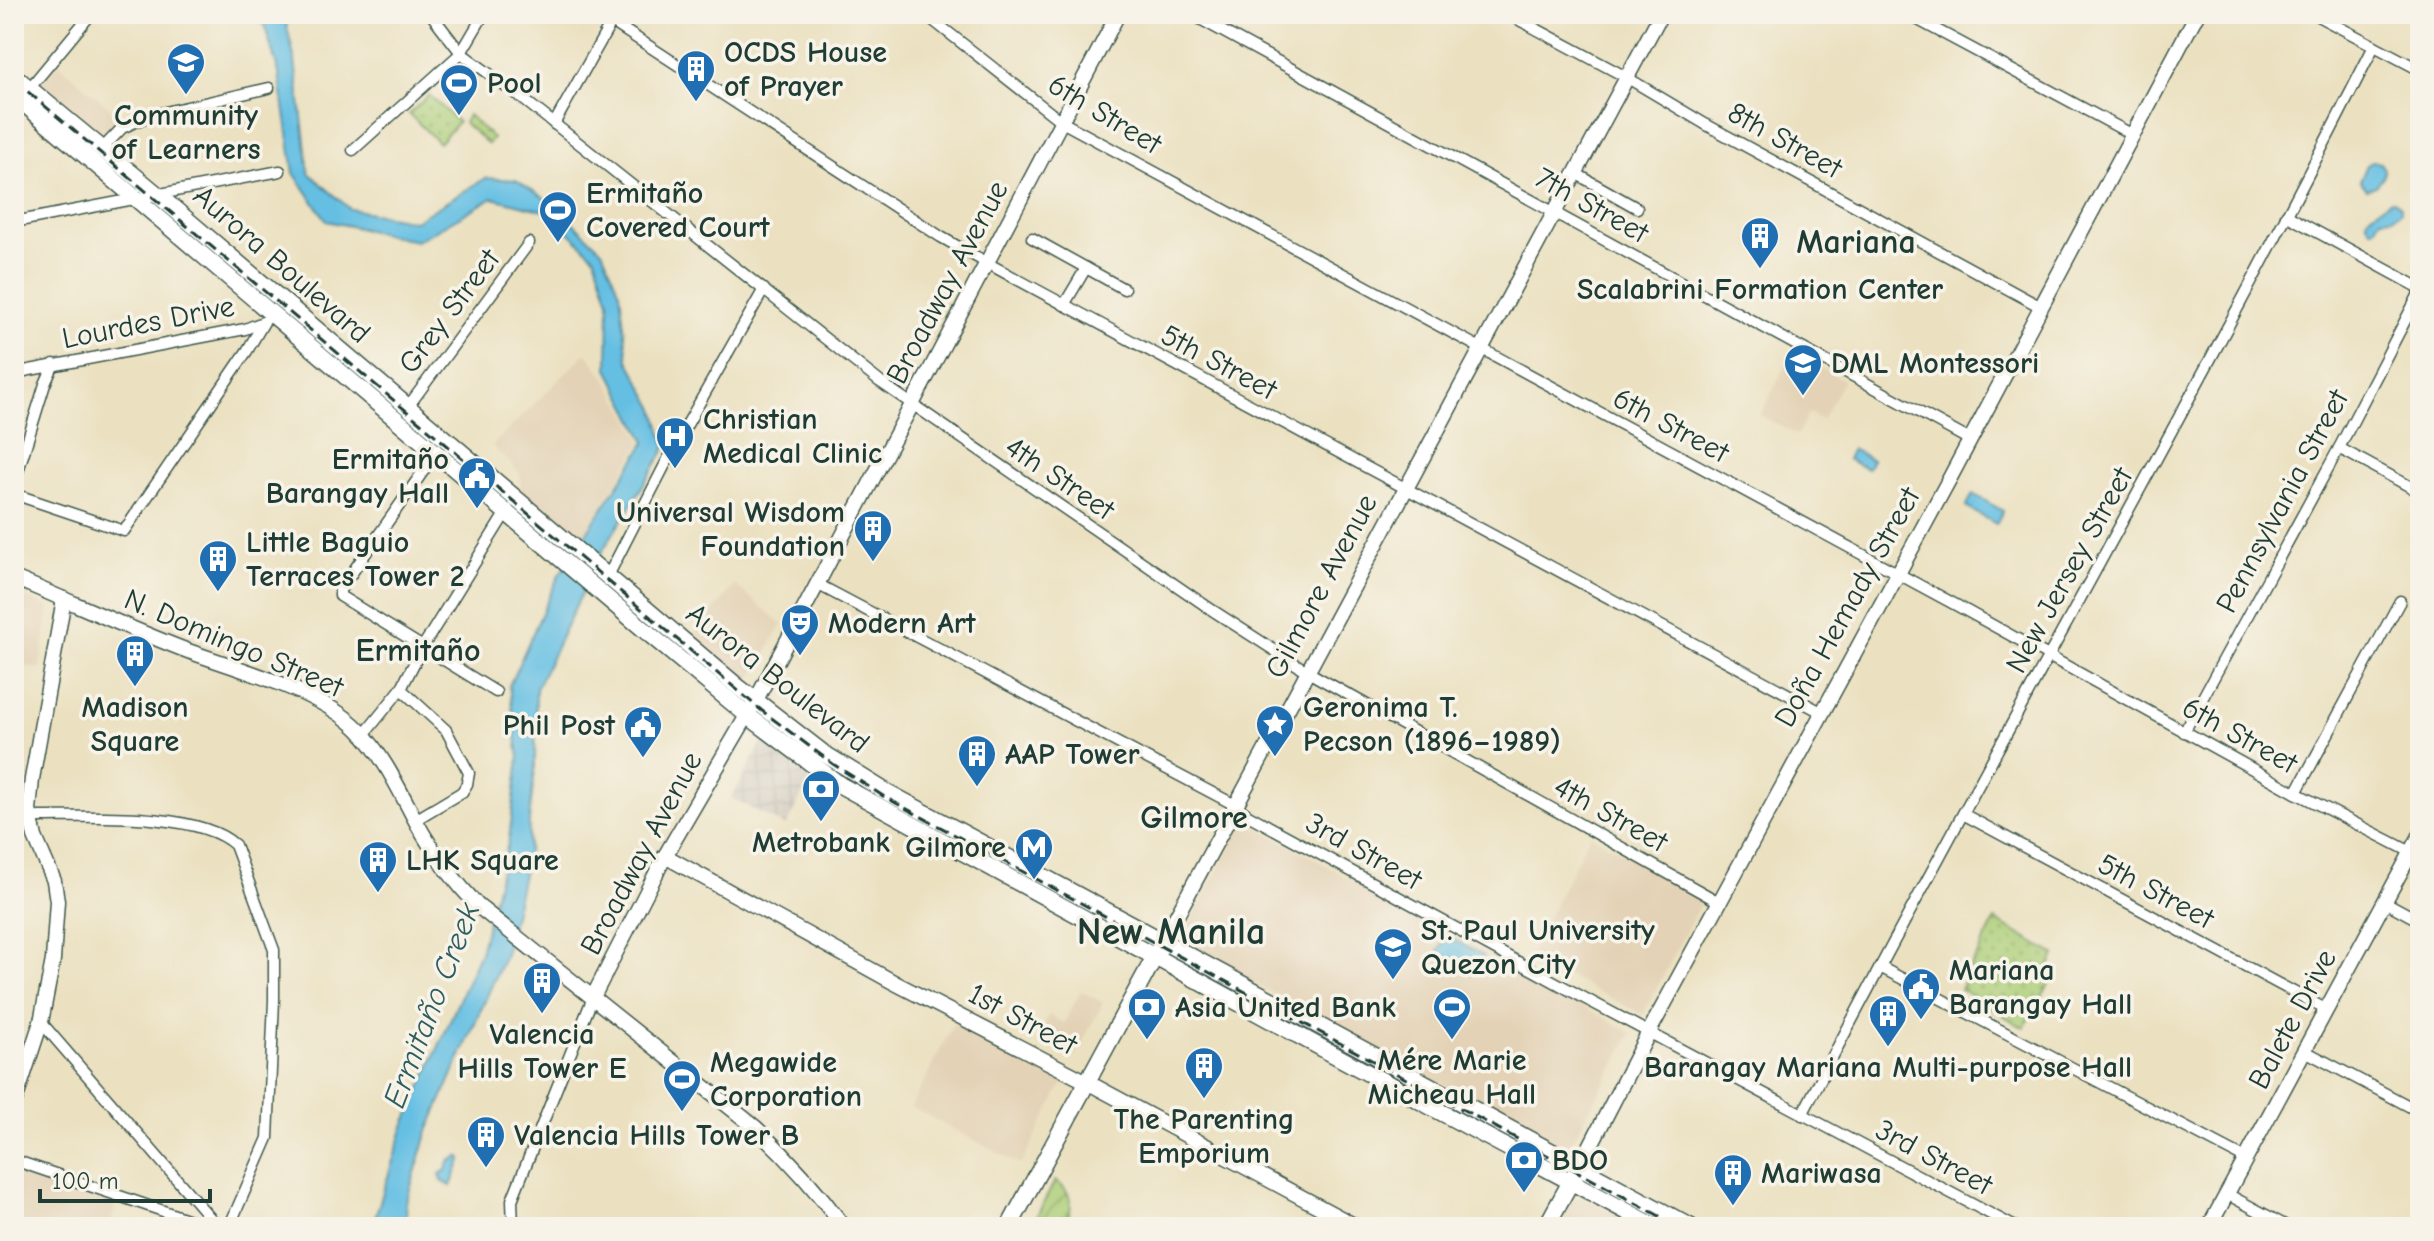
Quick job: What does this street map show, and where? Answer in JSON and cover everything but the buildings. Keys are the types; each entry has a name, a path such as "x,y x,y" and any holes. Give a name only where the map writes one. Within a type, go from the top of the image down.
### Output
{"main road":[{"name":"Broadway Avenue","path":"593,997 665,856 751,708 1118,14"},
{"name":"Gilmore Avenue","path":"1009,1227 1661,14"},
{"name":"Doña Hemady Street","path":"1546,1227 2197,14"},
{"name":"Aurora Boulevard","path":"14,76 20,98 272,312 407,408 511,505 840,785 1351,1064 1691,1227"},
{"name":"Aurora Boulevard","path":"20,98 102,149 159,196 272,312"},
{"name":"Aurora Boulevard","path":"353,372 436,453 511,505"},
{"name":"N. Domingo Street","path":"14,578 188,650 268,679 338,714 363,736 383,761 451,878 478,906 679,1065 789,1158 844,1227"},
{"path":"14,1104 41,1022 53,960 57,901 54,881 30,818 32,779 64,599"},
{"name":"Aurora Boulevard","path":"751,708 861,778 1163,941 1575,1174 1656,1227"},
{"name":"Balete Drive","path":"2209,1227 2420,836"},
{"name":"1st Street","path":"665,856 895,983 1357,1227"}],"street":[{"path":"20,98 91,14"},
{"name":"4th Street","path":"431,14 461,53 912,405 1308,672 1719,902"},
{"path":"353,150 461,53 484,14"},
{"name":"6th Street","path":"925,14 1062,122 2050,656 2296,793 2411,852"},
{"name":"7th Street","path":"1191,14 1970,440"},
{"name":"8th Street","path":"1508,14 2041,307"},
{"path":"1907,14 2133,135"},
{"path":"2314,14 2420,70"},
{"path":"554,124 614,18"},
{"name":"5th Street","path":"614,18 941,237 1821,712"},
{"name":"New Jersey Street","path":"1802,1115 2374,46"},
{"path":"102,149 122,128 148,116 269,88"},
{"path":"14,222 280,171"},
{"path":"1575,173 1637,208"},
{"path":"2286,215 2420,290"},
{"path":"1032,238 1124,289"},
{"name":"Grey Street","path":"407,408 529,243"},
{"path":"1064,305 1086,268"},
{"path":"598,576 764,289"},
{"name":"Pennsylvania Street","path":"2184,732 2339,448 2420,290"},
{"path":"14,494 124,531 272,312"},
{"name":"Lourdes Drive","path":"14,373 245,329 272,312"},
{"path":"245,329 247,351"},
{"path":"14,484 54,364"},
{"path":"2339,448 2420,492"},
{"path":"436,453 340,590 340,596 496,692"},
{"path":"363,736 401,689 422,648 511,505"},
{"name":"3rd Street","path":"817,584 1235,805 1248,815 1802,1115 2015,1227"},
{"path":"2296,793 2400,601"},
{"path":"401,689 446,730 469,773 462,792 415,820"},
{"name":"5th Street","path":"1963,814 2327,1010"},
{"path":"14,836 30,818 159,819 226,836 235,845 274,950 274,1000 268,1138 229,1227"},
{"path":"2385,902 2420,921"},
{"path":"1880,967 2246,1159"},
{"path":"513,1227 512,1200 593,997"},
{"path":"41,1022 218,1227"},
{"path":"2305,1051 2420,1112"},
{"path":"14,1160 210,1227"},
{"path":"2227,1194 2288,1227"}],"shaded area":[{"path":"57,62 122,119 103,141 37,85"},
{"path":"586,353 606,378 642,442 579,541 521,493 520,473 492,446"},
{"name":"DML Montessori","path":"1793,353 1844,380 1822,420 1809,413 1797,435 1760,415"},
{"path":"735,585 782,624 750,682 692,636"},
{"path":"14,592 49,607 40,669 14,664 14,620 19,602 14,614"},
{"path":"767,735 814,771 786,826 731,798"},
{"name":"St. Paul University Quezon City","path":"1244,820 1632,1033 1567,1150 1219,965 1221,960 1214,956 1209,958 1190,948 1185,932"},
{"path":"1590,834 1703,898 1643,1015 1529,956"},
{"path":"1081,991 1103,1003 1075,1056 1038,1036 1049,1015 1064,1023"},
{"path":"954,1023 1064,1081 1021,1165 911,1107"},
{"path":"14,1164 117,1200 110,1227 14,1227"},
{"path":"1583,1196 1640,1227 1553,1227 1568,1201"}],"green space":[{"path":"429,95 458,122 439,143 409,114"},
{"path":"468,115 493,138 488,144 464,123"},
{"path":"1995,920 2055,955 2046,974 2049,984 2024,1028 1960,989"},
{"path":"1055,1181 1069,1196 1069,1215 1060,1227 1031,1227"}],"water":[{"name":"Ermitaño Creek","path":"261,14 284,14 295,61 309,173 350,209 415,221 486,178 516,180 551,202 602,250 620,292 628,360 655,409 666,448 600,555 536,689 535,770 528,852 505,955 428,1131 406,1202 407,1227 372,1227 404,1126 480,952 509,839 519,758 509,686 559,575 646,442 608,369 609,301 595,257 548,212 493,198 416,241 327,221 294,173 279,73"},
{"path":"2380,163 2384,175 2376,186 2367,189 2360,181 2367,165"},
{"path":"2391,200 2401,206 2401,212 2393,217 2381,218 2371,229 2367,218"},
{"path":"1852,449 1872,460 1867,469 1847,459"},
{"path":"1973,494 2003,511 1996,524 1966,507"},
{"path":"1447,936 1483,956 1473,974 1437,953"},
{"path":"458,1156 462,1158 451,1186 441,1181 440,1174 446,1170 450,1160"}],"railway":[{"path":"14,80 761,710 833,764 883,796 1680,1227"}],"place":[{"name":"Community of Learners","path":"186,96"},
{"name":"OCDS House of Prayer","path":"696,103"},
{"name":"Pool","path":"459,117"},
{"name":"Ermitaño Covered Court","path":"558,244"},
{"name":"Scalabrini Formation Center","path":"1760,270"},
{"name":"DML Montessori","path":"1803,397"},
{"name":"Christian Medical Clinic","path":"675,470"},
{"name":"Ermitaño Barangay Hall","path":"477,510"},
{"name":"Universal Wisdom Foundation","path":"873,563"},
{"name":"Little Baguio Terraces Tower 2","path":"218,593"},
{"name":"Modern Art","path":"800,657"},
{"name":"Madison Square","path":"135,688"},
{"name":"Geronima T. Pecson (1896–1989)","path":"1275,758"},
{"name":"Phil Post","path":"643,759"},
{"name":"AAP Tower","path":"977,788"},
{"name":"Metrobank","path":"821,823"},
{"name":"Gilmore","path":"1034,881"},
{"name":"LHK Square","path":"378,894"},
{"name":"St. Paul University Quezon City","path":"1393,981"},
{"name":"Valencia Hills Tower E","path":"542,1015"},
{"name":"Mariana Barangay Hall","path":"1921,1021"},
{"name":"Asia United Bank","path":"1147,1041"},
{"name":"Mére Marie Micheau Hall","path":"1452,1041"},
{"name":"Barangay Mariana Multi-purpose Hall","path":"1888,1048"},
{"name":"The Parenting Emporium","path":"1204,1100"},
{"name":"Megawide Corporation","path":"682,1113"},
{"name":"Valencia Hills Tower B","path":"486,1169"},
{"name":"BDO","path":"1524,1194"},
{"name":"Mariwasa","path":"1733,1207"}],"district":[{"name":"Mariana","path":"1856,241"},
{"name":"Ermitaño","path":"418,650"},
{"name":"Gilmore","path":"1194,817"},
{"name":"New Manila","path":"1171,931"}]}
